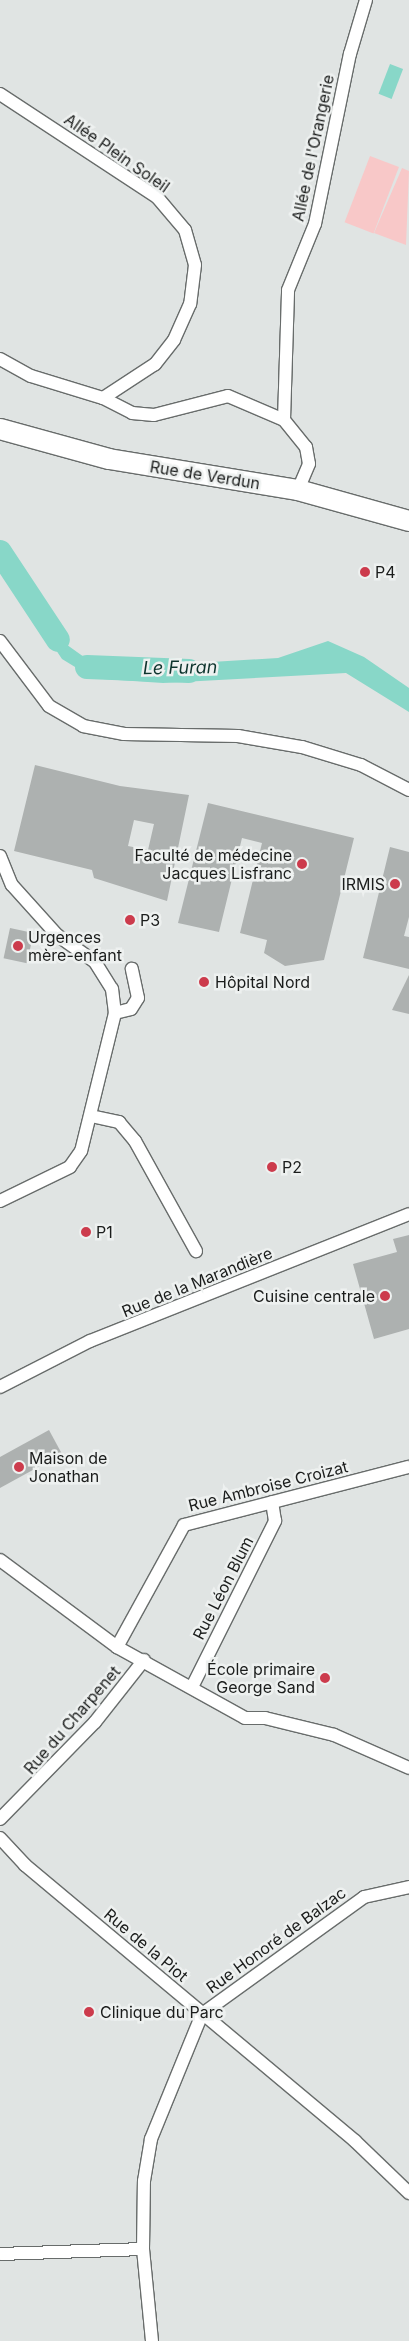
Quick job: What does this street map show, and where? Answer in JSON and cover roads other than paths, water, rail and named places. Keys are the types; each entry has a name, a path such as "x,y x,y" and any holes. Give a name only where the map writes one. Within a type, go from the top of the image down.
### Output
{"main road":[{"name":"Rue de Verdun","path":"0,430 109,459 298,490 409,521"}],"street":[{"name":"Allée de l'Orangerie","path":"284,420 288,290 315,224 350,54 366,0"},
{"name":"Allée Plein Soleil","path":"0,94 157,197 185,230 195,264 190,304 174,340 155,364 102,398"},
{"path":"0,359 31,376 102,398 132,412 154,415 228,396 284,420 306,447 309,464 298,490"},
{"path":"0,641 49,706 83,726 124,734 238,736 302,747 361,766 409,790"},
{"path":"0,856 12,885 57,935 95,962 112,990 114,1013 91,1116 81,1151 70,1167 0,1201"},
{"path":"114,1013 131,1009 138,998 132,969"},
{"path":"91,1116 119,1122 135,1142 196,1251"},
{"name":"Rue de la Marandière","path":"0,1387 90,1341 409,1214"},
{"name":"Rue Ambroise Croizat","path":"117,1647 184,1525 409,1467"},
{"name":"Rue Léon Blum","path":"192,1687 276,1520 272,1502"},
{"path":"0,1560 117,1647 144,1660 245,1718 265,1718 334,1735 409,1768"},
{"name":"Rue du Charpenet","path":"0,1819 95,1722 144,1660"},
{"name":"Rue de la Piot","path":"0,1838 202,2014 355,2141 409,2193"},
{"name":"Rue Honoré de Balzac","path":"152,2341 143,2249 144,2181 151,2139 202,2014 364,1897 409,1887"},
{"path":"0,2254 143,2249"}],"water":[{"path":"390,64 403,69 392,99 379,94"},
{"path":"0,540 40,592 56,637 91,662 149,671 195,663 278,658 328,641 364,657 409,688 409,712 346,673 163,683 103,679 80,670 62,659 52,644 35,599 0,553"}],"waterway":[{"name":"Le Furan","path":"0,552 58,640"},
{"name":"Le Furan","path":"87,667 189,671"}],"place":[{"name":"P4","path":"365,572"},
{"name":"Faculté de médecine Jacques Lisfranc","path":"302,864"},
{"name":"IRMIS","path":"395,884"},
{"name":"P3","path":"130,920"},
{"name":"Urgences mère-enfant","path":"18,946"},
{"name":"Hôpital Nord","path":"204,982"},
{"name":"P2","path":"272,1167"},
{"name":"P1","path":"86,1232"},
{"name":"Cuisine centrale","path":"385,1296"},
{"name":"Maison de Jonathan","path":"19,1467"},
{"name":"École primaire George Sand","path":"325,1678"},
{"name":"Clinique du Parc","path":"89,2012"}]}
